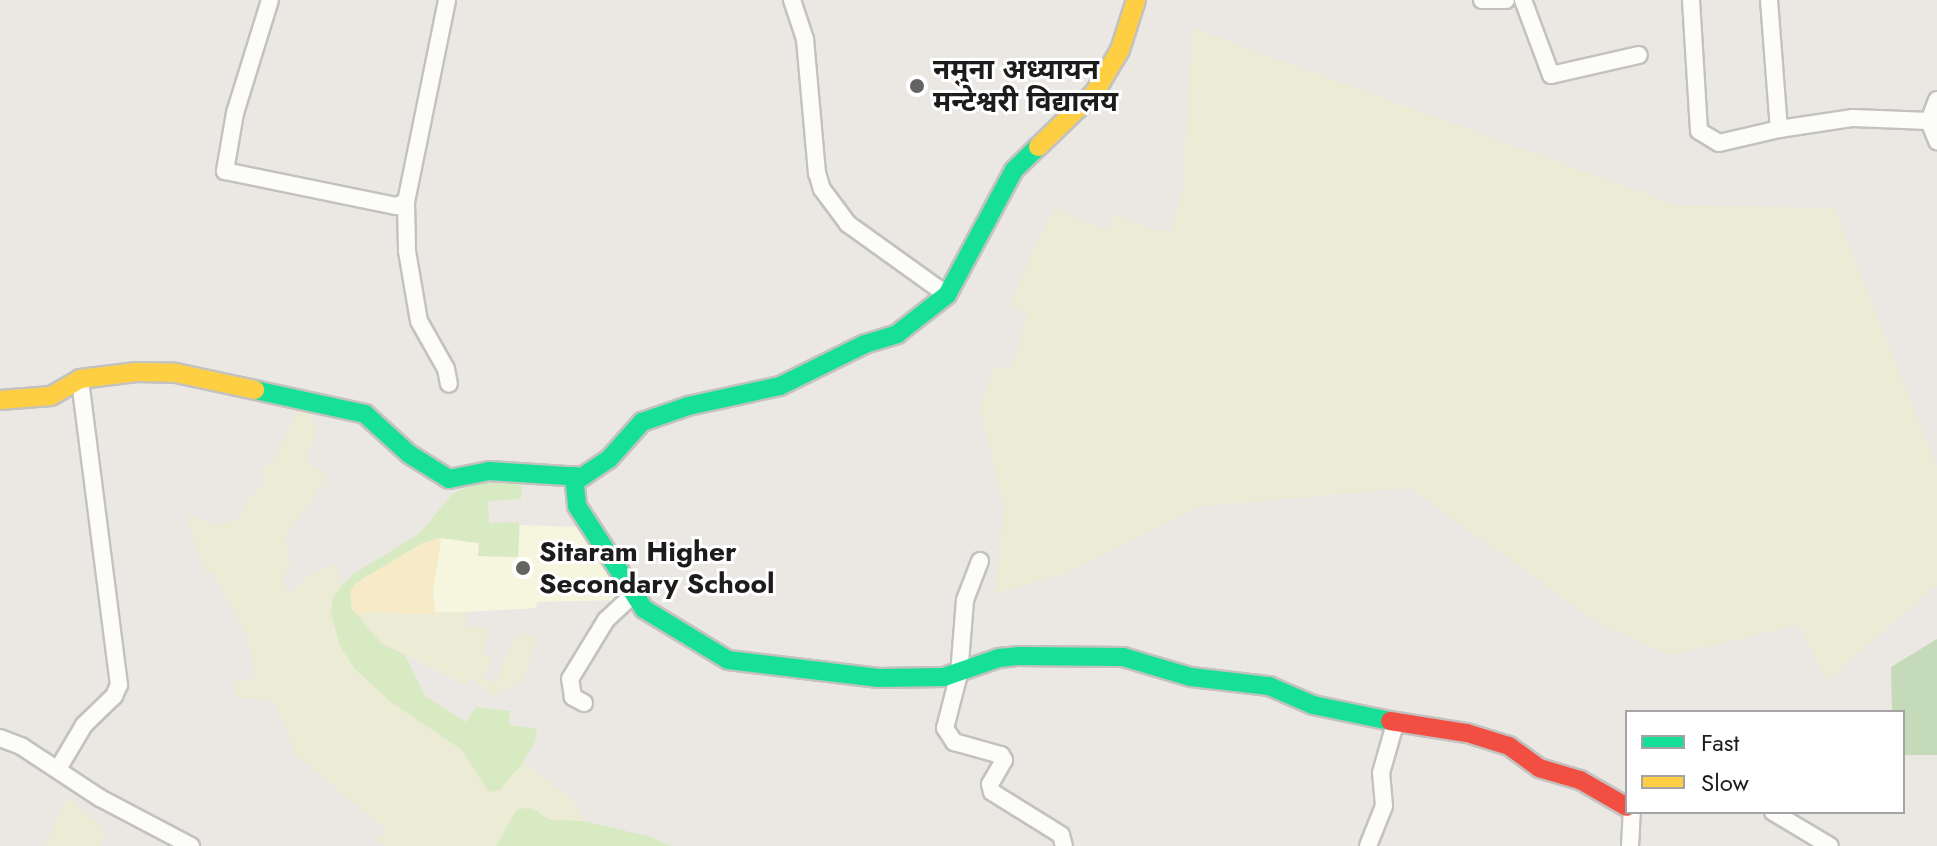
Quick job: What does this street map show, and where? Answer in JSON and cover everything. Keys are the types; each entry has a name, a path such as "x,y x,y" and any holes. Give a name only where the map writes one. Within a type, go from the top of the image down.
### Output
{"main road":[{"path":"0,400 51,396 80,379 137,372 176,373 365,414 409,454 449,479 489,471 582,477 609,459 642,422 688,406 780,386 865,344 897,334 947,295 1014,170 1095,92 1120,50 1136,0"},
{"path":"574,476 577,506 633,595 664,624 728,660 879,678 959,674 1008,657 1109,655 1191,677 1269,686 1313,705 1395,724 1467,733 1509,746 1539,768 1580,780 1625,806"}],"street":[{"path":"270,0 235,113 225,171 396,206 406,202"},
{"path":"447,0 406,202 407,251 419,321 446,369 449,384"},
{"path":"792,0 805,39 817,173 822,189 848,224 947,295"},
{"path":"1482,0 1506,0"},
{"path":"1523,0 1551,75 1639,55"},
{"path":"1691,0 1699,131 1719,143 1779,129 1853,118 1929,121"},
{"path":"1769,0 1779,129"},
{"path":"1937,100 1929,121 1937,141"},
{"path":"58,769 84,725 114,696 119,685 80,379"},
{"path":"980,561 965,600 959,674 945,728 954,742 1001,755 1004,760 990,784 992,792 1061,835 1064,846"},
{"path":"584,703 573,697 570,679 593,637 633,595"},
{"path":"1368,846 1384,806 1381,773 1395,724"},
{"path":"0,738 21,746 100,798 191,846"},
{"path":"1630,846 1632,814"},
{"path":"1776,814 1830,846"}],"shaded area":[{"path":"1192,28 1676,205 1834,208 1937,467 1937,585 1827,680 1799,625 1670,655 1598,623 1410,488 1197,507 1064,574 995,593 1004,509 983,419 978,412 995,366 1009,370 1016,355 1027,314 1011,304 1034,248 1055,209 1108,231 1114,216 1155,230 1171,230 1183,189"},
{"path":"301,404 318,427 305,459 328,477 285,536 290,566 281,579 290,594 306,578 337,563 340,587 332,600 356,670 391,702 462,750 489,792 500,790 523,762 571,798 585,821 549,820 532,808 517,809 496,846 384,846 377,840 386,830 296,755 274,701 236,698 232,682 256,678 247,637 215,576 204,570 187,520 190,516 217,525 237,519 252,495 264,486 262,467 272,464"},
{"name":"Sitaram Higher Secondary School","path":"520,525 577,527 592,540 616,578 616,600 537,602 536,608 435,614 433,591 441,538 479,543 478,556 518,557"},
{"path":"366,612 466,612 467,628 488,627 483,655 493,658 483,677 495,684 516,634 537,635 523,682 493,696 471,678 465,685 381,643 358,615"},
{"path":"1937,639 1937,755 1905,755 1905,710 1892,710 1891,667"},
{"path":"68,797 104,829 101,846 45,846"}],"green space":[{"path":"484,481 522,482 521,499 488,501 489,523 519,522 518,557 478,556 479,543 441,538 422,543 356,583 352,609 381,643 405,655 425,696 466,722 476,707 510,711 509,725 537,729 535,742 523,762 500,790 489,792 462,750 391,702 356,670 340,646 331,613 332,600 355,573 420,533 453,493"},
{"path":"532,808 550,820 585,821 651,837 671,846 496,846 517,809"}],"sand":[{"path":"441,538 433,591 435,614 366,612 358,615 352,609 350,592 356,583 423,543"}],"traffic: fast":[{"path":"255,390 365,414 409,454 449,479 489,471 582,477 609,459 642,422 688,406 780,386 865,344 897,334 947,295 1014,170 1038,147"},
{"path":"574,476 577,506 644,609 728,660 879,678 944,677 999,658 1017,656 1123,657 1191,677 1269,686 1313,705 1390,721"}],"traffic: slow":[{"path":"1038,147 1095,92 1120,50 1136,0"},
{"path":"0,400 51,396 80,379 137,372 176,373 255,390"}],"traffic: jam":[{"path":"1390,721 1467,733 1509,746 1539,768 1580,780 1625,806"}],"place":[{"name":"नमुना अध्यायन मन्टेश्वरी विद्यालय","path":"917,86"},
{"name":"Sitaram Higher Secondary School","path":"523,568"}]}
